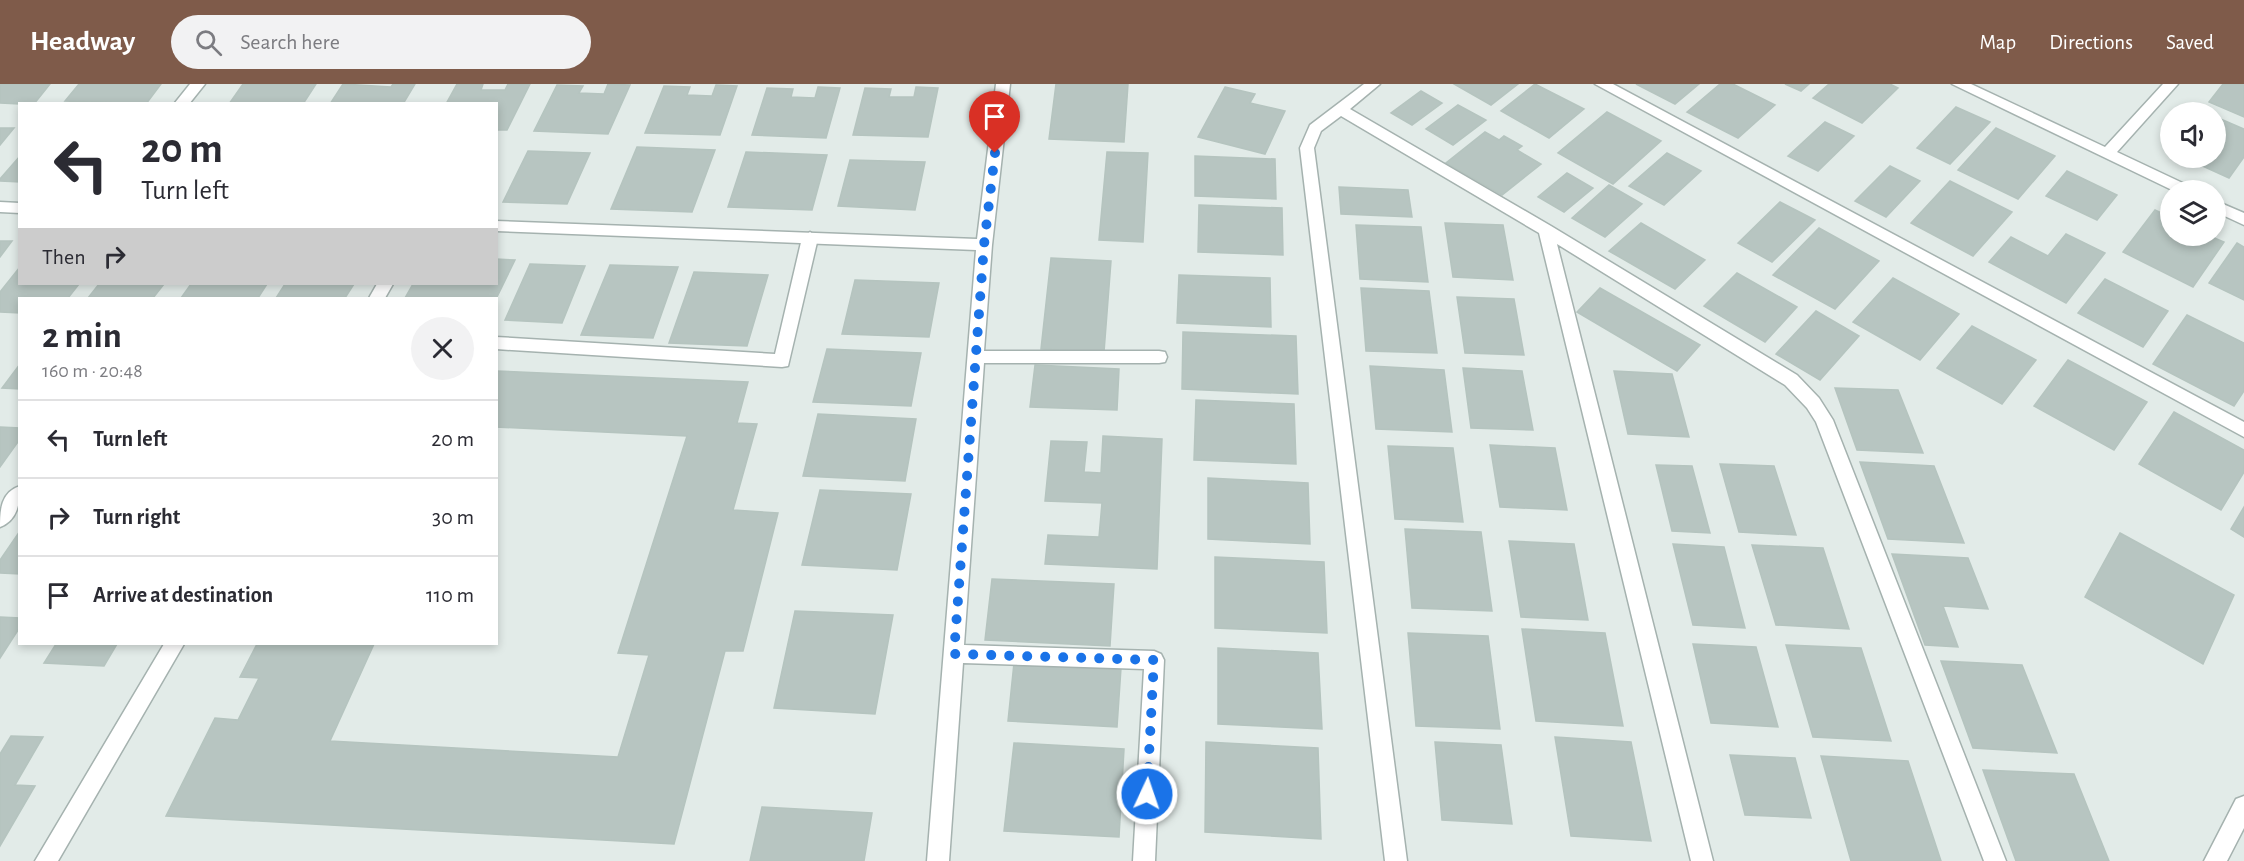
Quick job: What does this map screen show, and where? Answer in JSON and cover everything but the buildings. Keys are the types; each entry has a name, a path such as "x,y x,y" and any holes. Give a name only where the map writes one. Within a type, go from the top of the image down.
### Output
{"street":[{"path":"183,102 198,84"},
{"path":"938,861 984,245 1003,84"},
{"path":"1373,84 1315,128 1307,148 1396,861"},
{"path":"1602,84 2244,430"},
{"path":"1959,84 2163,180"},
{"path":"2108,154 2171,84"},
{"path":"1340,109 1546,230 1791,380 1813,403 1824,420 1995,861"},
{"path":"0,207 18,208"},
{"path":"2226,211 2244,220"},
{"path":"498,226 984,245"},
{"path":"1546,230 1702,861"},
{"path":"498,343 782,361 810,238"},
{"path":"976,357 1159,357"},
{"path":"0,519 18,496"},
{"path":"46,861 173,645"},
{"path":"954,654 1154,660 1144,861"},
{"path":"2215,861 2244,806"}],"route":[{"path":"995,153 984,245 954,654 1154,660 1147,794"}]}
